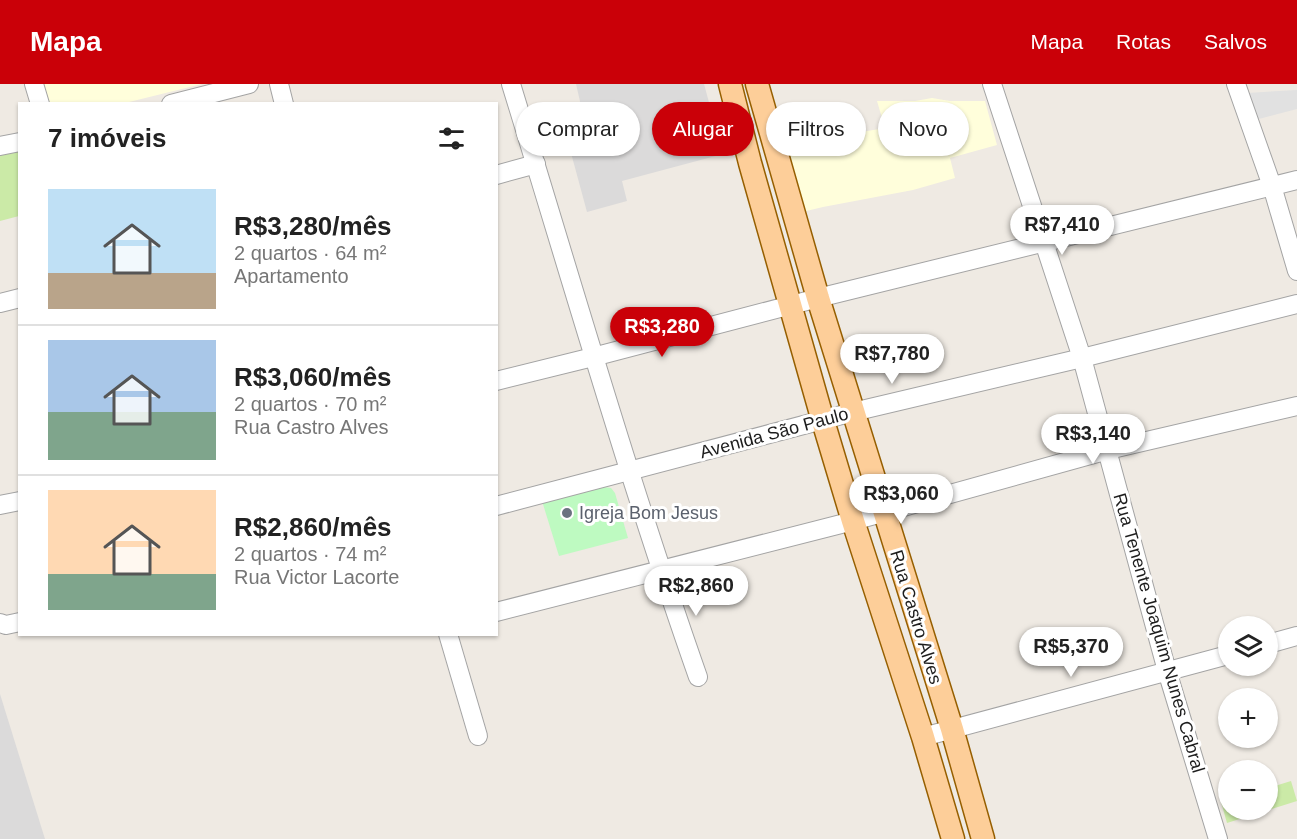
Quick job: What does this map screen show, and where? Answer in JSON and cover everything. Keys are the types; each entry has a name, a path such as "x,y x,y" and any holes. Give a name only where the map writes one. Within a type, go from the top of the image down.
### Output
{"main road":[{"name":"Rua Castro Alves","path":"756,84 818,298 952,729 983,839"},
{"name":"Rua Castro Alves","path":"731,87 823,421 953,839"}],"street":[{"path":"34,84 39,102"},
{"path":"179,102 249,84"},
{"path":"279,84 284,102"},
{"path":"511,84 593,357 661,570 698,676"},
{"path":"731,87 756,84"},
{"name":"Rua Tenente Joaquim Nunes Cabral","path":"992,84 1082,358 1167,671 1218,839"},
{"path":"1236,84 1272,186 1297,271"},
{"path":"0,146 18,142"},
{"path":"498,174 536,164"},
{"path":"498,381 818,298 1297,180"},
{"path":"0,303 18,298"},
{"name":"Avenida São Paulo","path":"498,505 853,412 1297,304"},
{"path":"498,611 853,521 1108,450 1297,406"},
{"path":"0,506 18,502"},
{"path":"0,623 6,625 18,622"},
{"path":"449,636 478,736"},
{"path":"1278,641 1297,636"},
{"path":"923,737 1218,658"}],"shaded area":[{"path":"44,84 202,84 129,102 49,102"},
{"path":"576,84 704,84 709,102 652,102 652,156 716,156 622,181 627,201 587,212 572,156 640,156 640,102 580,102"},
{"path":"1297,90 1297,109 1255,120 1247,93"},
{"path":"932,98 950,101 985,101 997,145 969,153 969,102 878,102 878,104 877,101 915,101"},
{"path":"878,129 878,156 957,156 950,158 955,178 913,190 798,213 782,156 866,156 866,131"},
{"path":"0,694 45,839 0,839"}],"green space":[{"path":"18,149 18,216 0,221 0,154"},
{"path":"604,487 611,488 615,493 628,538 559,556 542,501"},
{"path":"1291,781 1297,801 1278,807 1278,785"}],"place":[{"name":"Igreja Bom Jesus","path":"567,513"}]}
